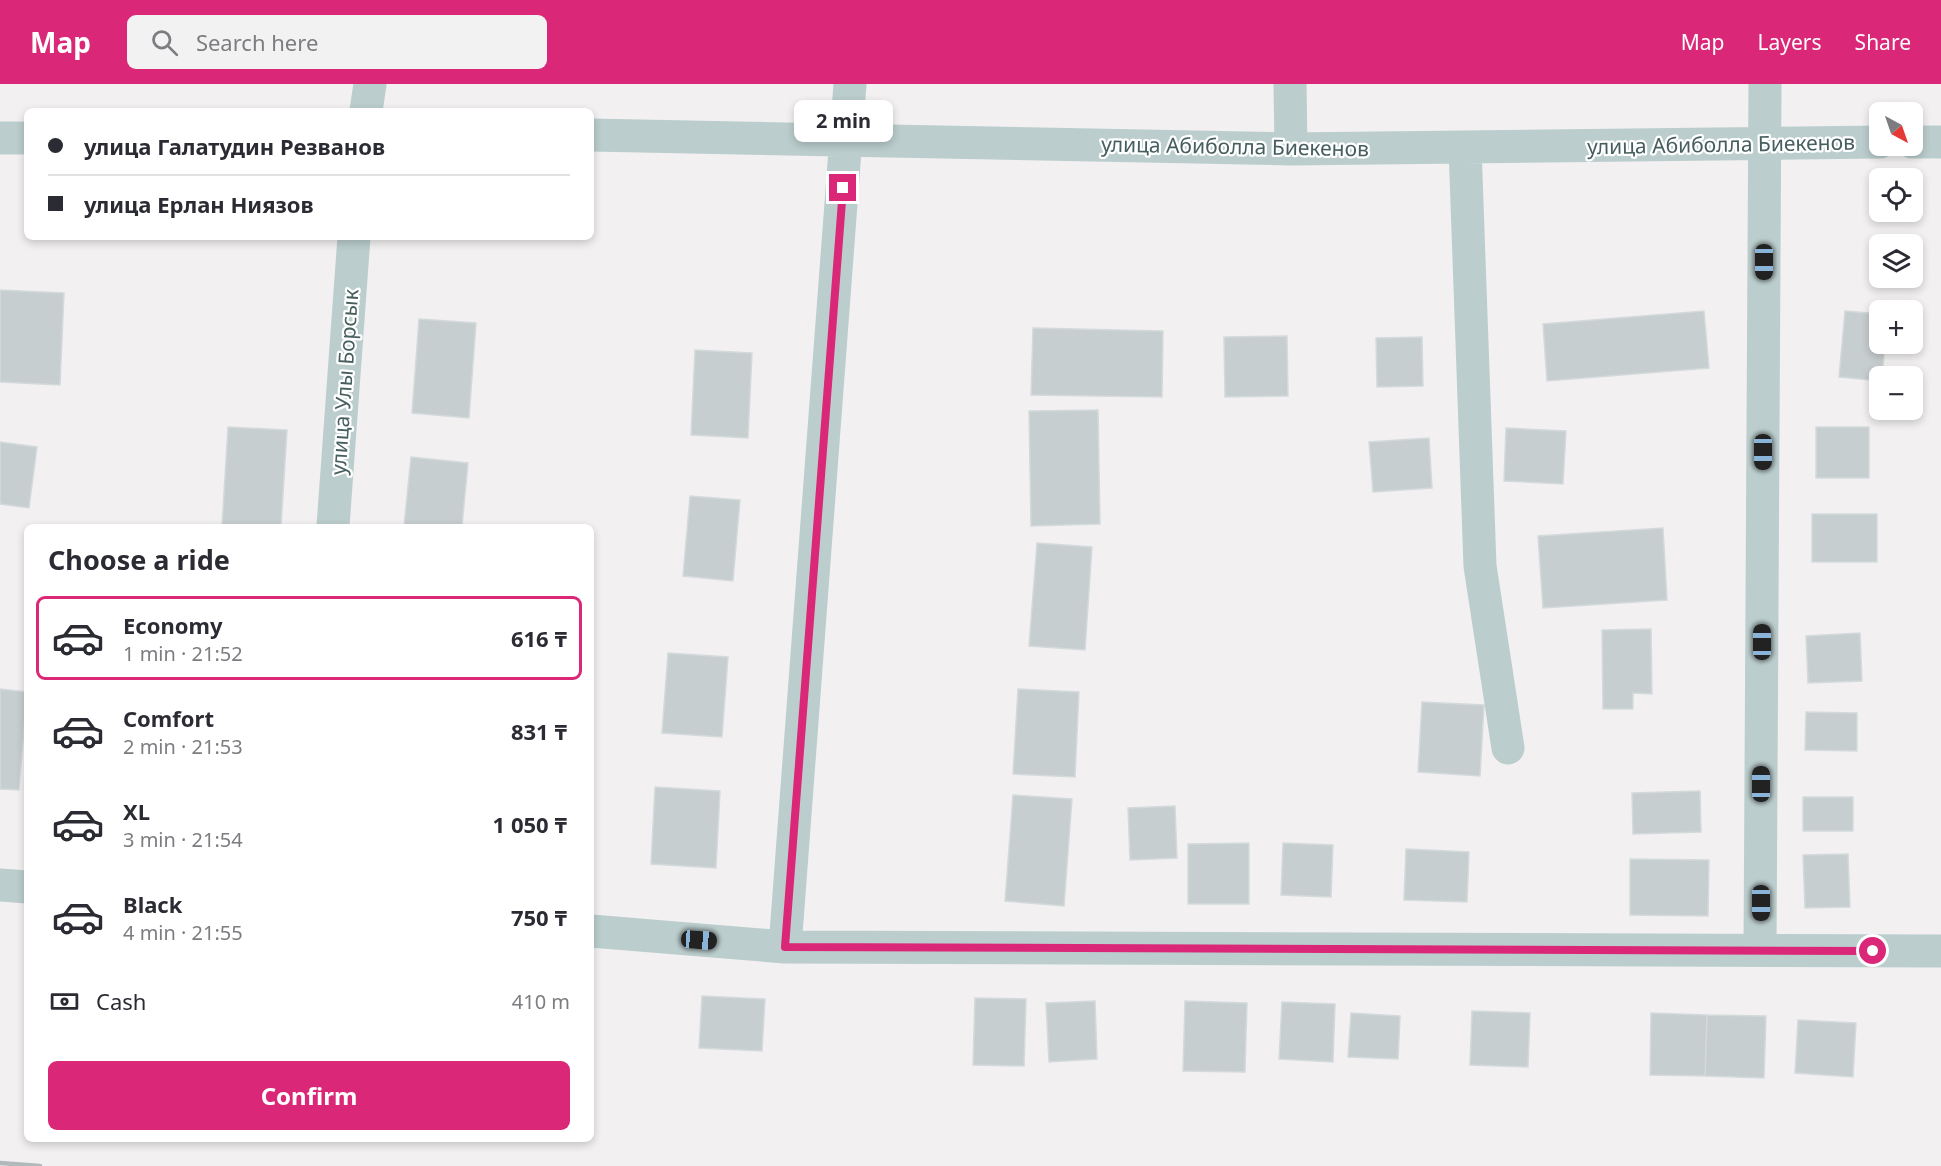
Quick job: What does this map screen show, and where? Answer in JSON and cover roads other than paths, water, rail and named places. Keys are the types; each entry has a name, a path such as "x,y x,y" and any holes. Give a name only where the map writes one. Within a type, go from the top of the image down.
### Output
{"street":[{"path":"366,108 370,84"},
{"path":"785,947 850,84"},
{"path":"1290,84 1291,149"},
{"path":"1760,951 1765,84"},
{"name":"улица Абиболла Биекенов","path":"594,135 1291,149 1869,142"},
{"path":"0,138 24,138"},
{"path":"1923,142 1941,142"},
{"path":"1465,147 1480,566 1508,748"},
{"name":"улица Улы Борсык","path":"333,524 354,240"},
{"path":"0,885 24,887"},
{"path":"594,932 785,947 1941,951"}],"railway":[{"path":"0,1163 40,1166"}]}
